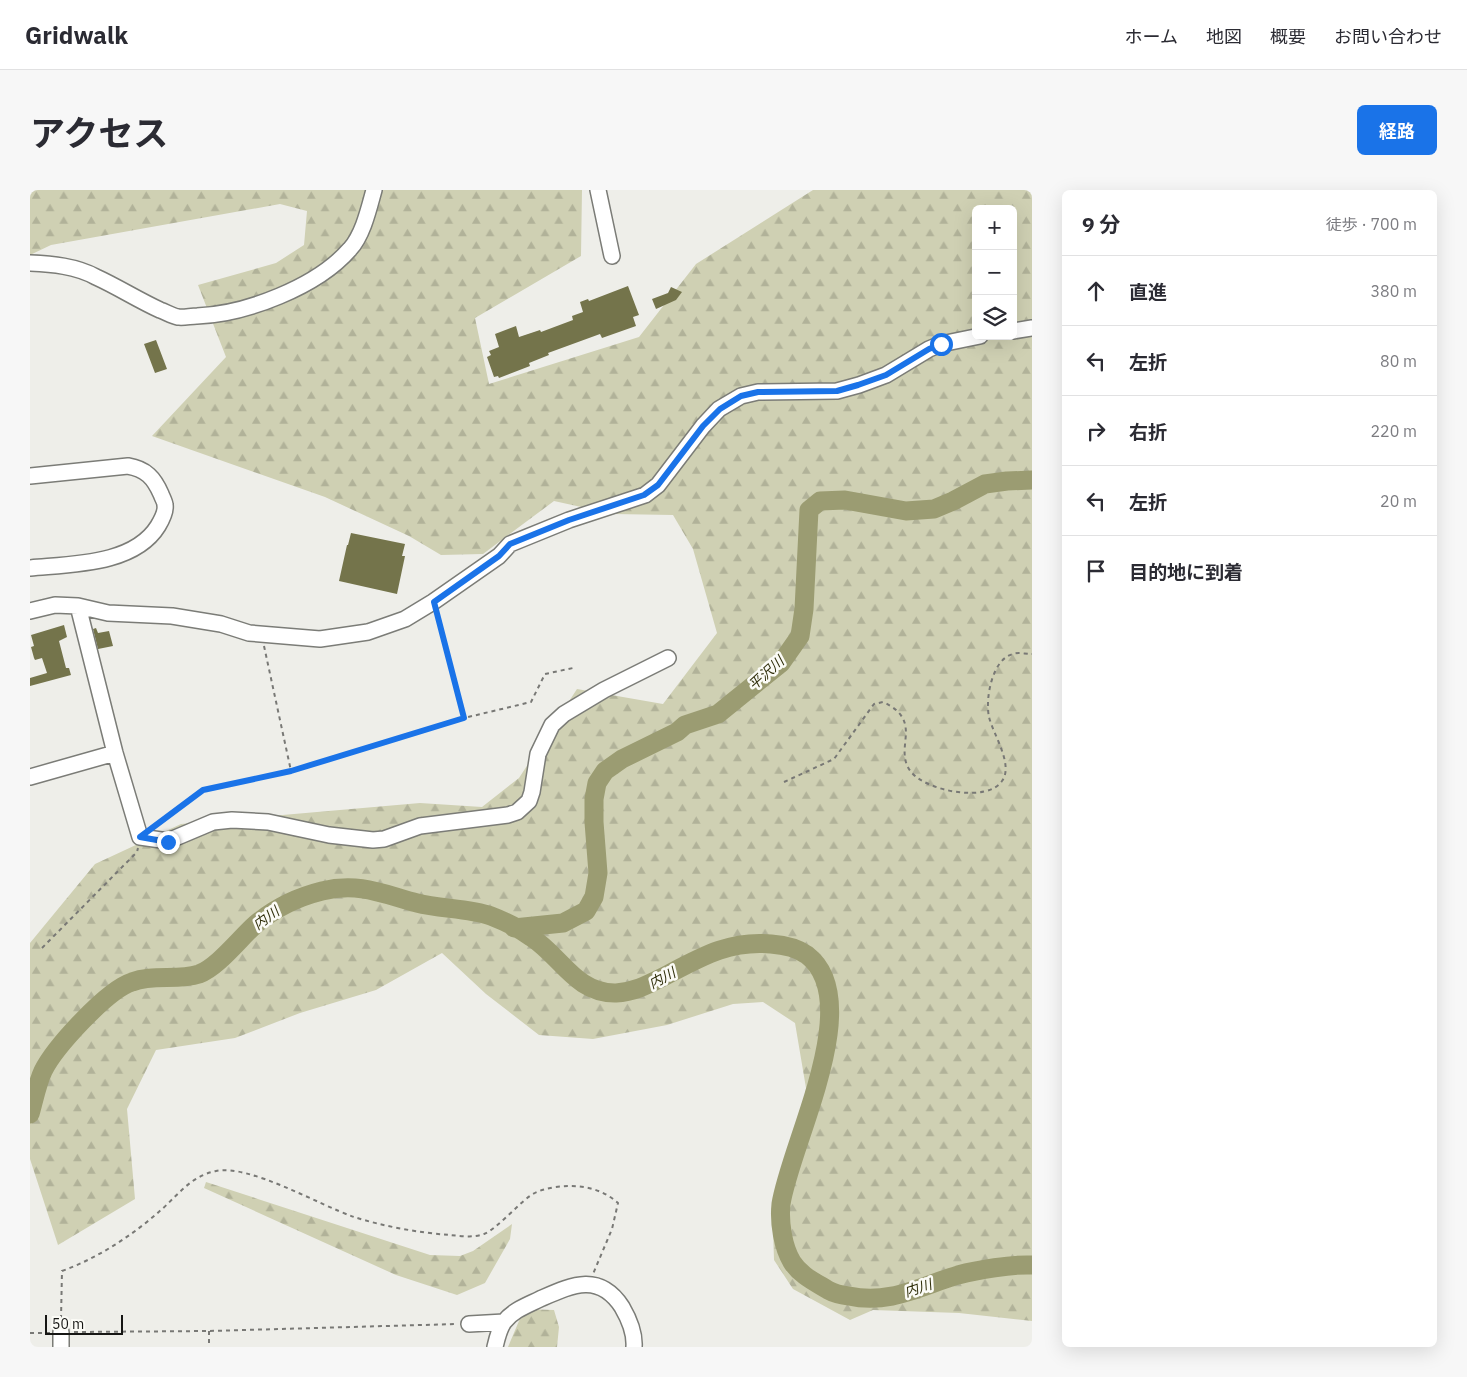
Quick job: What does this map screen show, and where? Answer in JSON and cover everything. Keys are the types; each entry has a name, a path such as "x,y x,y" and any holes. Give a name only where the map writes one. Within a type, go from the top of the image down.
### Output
{"street":[{"path":"30,263 58,265 94,276 146,304 178,317 206,316 246,308 277,298 316,276 352,248 362,227 374,190"},
{"path":"598,190 612,256"},
{"path":"1017,330 1032,328"},
{"path":"30,611 55,606 78,606 108,614 172,616 220,624 261,634 320,639 368,632 405,619 434,602 499,556 510,544 569,520 644,495 658,485 703,426 720,409 741,396 758,392 837,391 886,375 929,349 941,344 972,338"},
{"path":"30,476 128,466 140,468 156,482 166,505 161,521 151,536 131,551 97,561 30,568"},
{"path":"78,606 115,753 140,837 168,842 213,822 232,820 268,822 328,835 373,840 384,839 420,826 508,815 517,812 529,801 538,754 552,725 564,714 604,690 668,658"},
{"path":"30,777 115,753"},
{"path":"495,1347 498,1334 504,1322 518,1310 575,1285 588,1285 608,1290 615,1297 627,1315 635,1338 634,1347"},
{"path":"469,1324 504,1322"}],"path":[{"path":"434,602 464,718"},
{"path":"261,634 291,771"},
{"path":"784,782 834,759 874,704 883,702 894,707 904,718 905,760 912,772 928,785 943,790 976,793 994,790 1003,780 1007,767 989,715 990,686 999,663 1013,654 1032,654"},
{"path":"42,948 137,852 140,837 203,790 291,771 464,718 532,702 545,674 573,668"},
{"path":"61,1340 62,1271 76,1266 117,1244 161,1210 183,1188 200,1176 217,1171 237,1171 276,1184 354,1217 424,1233 474,1236 485,1234 531,1195 540,1190 572,1185 588,1187 610,1195 618,1203 612,1229 588,1285"},
{"path":"30,1333 61,1340 209,1331 469,1324"},
{"path":"209,1331 209,1347"}],"green space":[{"path":"30,190 582,190 581,256 475,318 489,384 639,337 696,264 813,190 1032,190 1032,1321 959,1313 873,1310 850,1320 793,1289 774,1260 773,1228 782,1169 799,1132 806,1088 795,1023 763,1002 733,1004 667,1025 593,1039 539,1035 486,994 442,953 376,990 300,1013 235,1038 156,1050 127,1109 135,1199 58,1245 30,1159 30,943 95,864 181,824 420,803 482,807 519,778 577,689 663,704 717,633 693,549 673,515 613,514 554,501 483,554 441,555 409,536 325,497 152,436 226,357 198,285 276,263 304,245 307,211 280,204 51,245 30,255"},
{"path":"206,1182 430,1255 460,1256 473,1251 512,1224 510,1239 485,1283 457,1295 396,1275 204,1188"},
{"path":"524,1309 554,1310 559,1327 557,1347 508,1347"}],"building":[{"path":"628,286 639,315 633,317 636,326 602,338 600,334 548,353 549,355 529,363 530,366 499,378 498,376 494,377 487,357 491,355 489,351 499,347 495,334 516,326 519,337 540,330 541,332 573,320 572,316 583,312 580,302 588,299 589,301"},
{"path":"671,287 682,292 676,300 656,309 652,299 668,293"},
{"path":"156,340 167,369 155,373 144,344"},
{"path":"351,533 405,544 402,556 405,556 397,594 339,581"},
{"path":"64,625 67,637 59,641 66,668 69,668 71,675 30,686 30,678 47,673 42,658 35,660 34,658 31,647 34,646 31,635"},
{"path":"96,628 98,633 109,631 113,646 98,649 93,629"}],"waterway":[{"name":"平沢川","path":"514,928 563,923 586,911 594,897 598,873 594,799 597,783 605,771 622,759 677,732 685,725 718,714 781,663 800,636 804,609 809,510 820,501 845,500 906,511 934,509 985,484 1032,480"},
{"name":"内川","path":"30,1114 37,1087 49,1061 70,1034 109,996 121,987 140,980 199,974 214,965 256,924 271,913 304,896 322,891 359,888 426,905 473,911 491,916 527,934 542,945 579,981 602,992 616,993 636,989 704,956 729,947 756,943 781,945 794,948 807,955 823,976 830,1005 828,1038 820,1074 787,1178 781,1204 781,1227 784,1242 795,1267 808,1278 828,1290 841,1295 878,1298 905,1293 944,1279 984,1269 1032,1265"}],"route":[{"path":"168,842 140,837 203,790 291,771 464,718 434,602 499,556 510,544 569,520 644,495 658,485 703,426 720,409 741,396 758,392 837,391 886,375 929,349 941,344"}]}
